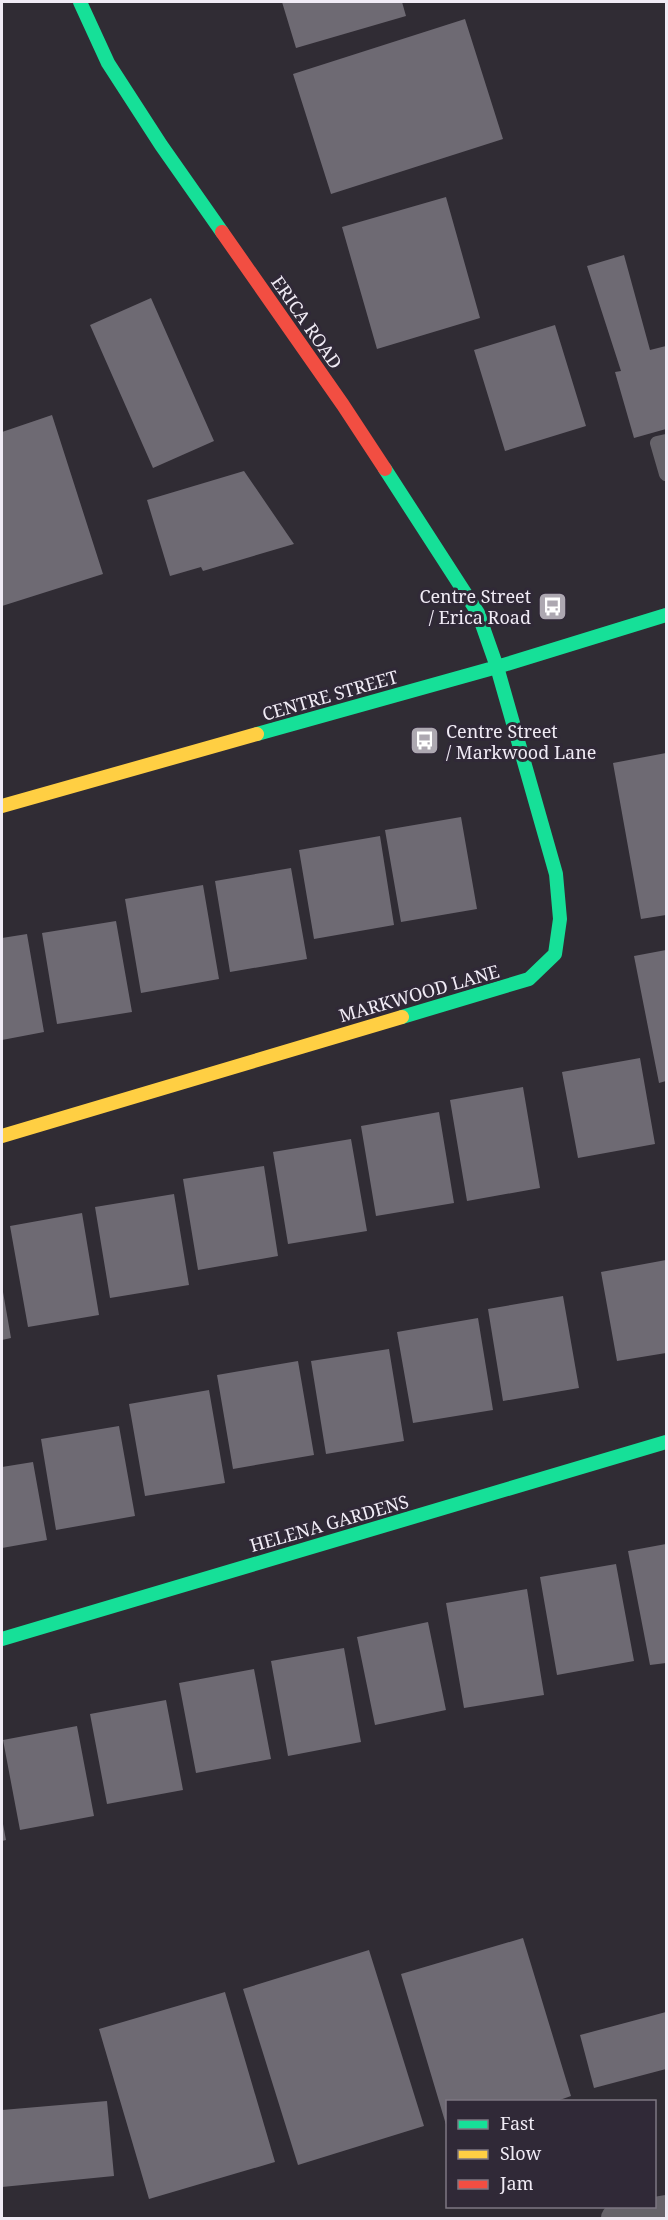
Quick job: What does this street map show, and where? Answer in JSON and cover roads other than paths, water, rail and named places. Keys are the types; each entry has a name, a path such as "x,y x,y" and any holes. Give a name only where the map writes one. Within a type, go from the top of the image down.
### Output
{"street":[{"name":"ERICA ROAD","path":"80,2 108,63 162,145 343,405 478,613 497,667"},
{"name":"CENTRE STREET","path":"2,806 497,667 666,615"},
{"name":"MARKWOOD LANE","path":"2,1137 529,979 555,954 560,919 556,874 497,667"},
{"name":"HELENA GARDENS","path":"2,1639 666,1442"},
{"path":"615,2218 666,2209"}],"lane":[{"path":"666,441 657,443 666,474"}],"place":[{"name":"Centre Street / Erica Road","path":"552,606"},
{"name":"Centre Street / Markwood Lane","path":"425,741"}]}
